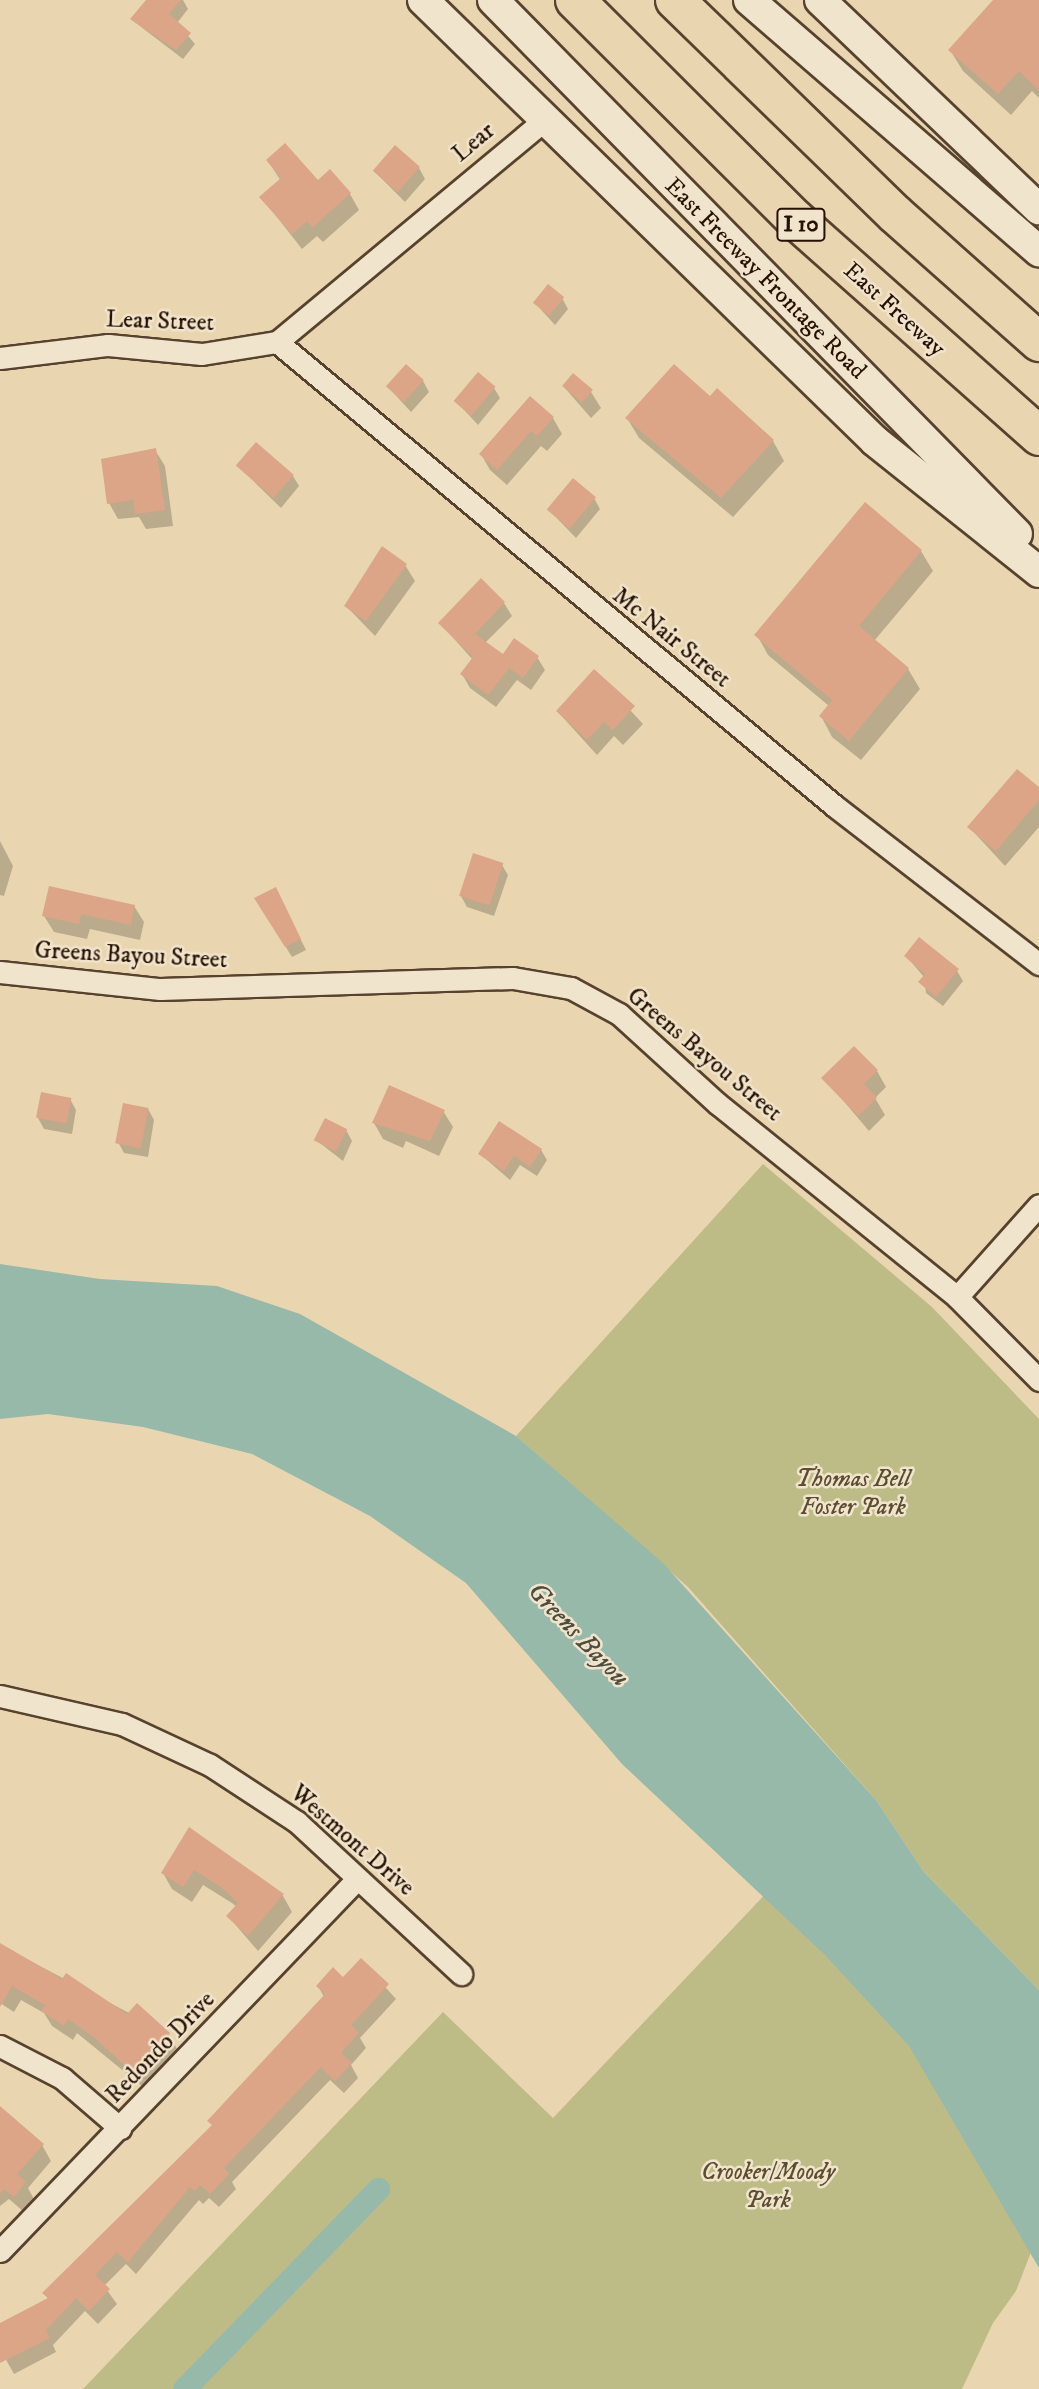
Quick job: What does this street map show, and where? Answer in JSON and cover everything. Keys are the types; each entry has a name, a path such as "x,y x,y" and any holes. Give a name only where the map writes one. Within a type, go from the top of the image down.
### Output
{"highway":[{"name":"East Freeway","path":"575,0 805,229 1039,436"},
{"path":"675,0 895,214 1039,342"}],"main road":[{"path":"422,0 875,441 1039,572"},
{"name":"East Freeway Frontage Road","path":"492,0 1039,556"},
{"path":"749,0 1039,251"},
{"path":"820,0 1039,209"}],"street":[{"name":"Lear","path":"277,342 544,120"},
{"name":"Lear Street","path":"0,358 108,345 202,354 277,342"},
{"name":"Mc Nair Street","path":"277,342 815,790 1039,964"},
{"name":"Greens Bayou Street","path":"0,972 160,989 513,978 571,988 619,1014 718,1104 957,1297 1039,1380"},
{"path":"957,1297 1039,1205"},
{"name":"Westmont Drive","path":"0,1696 122,1724 211,1765 297,1822 461,1975"},
{"name":"Redondo Drive","path":"0,2251 120,2129 357,1879"},
{"path":"0,2046 62,2078 120,2129"}],"green space":[{"name":"Thomas Bell Foster Park","path":"763,1164 932,1307 1039,1419 1039,1990 924,1872 876,1800 688,1587 516,1436"},
{"name":"Crooker/Moody Park","path":"771,1888 894,2012 1038,2234 1016,2291 993,2323 962,2389 83,2389 443,2012 553,2118"}],"water":[{"name":"Greens Bayou","path":"0,1264 100,1279 217,1286 300,1314 516,1436 663,1563 876,1800 924,1872 1039,1990 1039,2268 909,2046 824,1954 622,1764 466,1583 370,1516 252,1454 143,1427 48,1414 0,1419"}],"building":[{"path":"146,0 181,0 169,14 191,33 176,50 130,19"},
{"path":"993,0 1039,0 1039,90 1019,71 998,94 948,50"},
{"path":"285,143 318,180 330,169 351,193 313,227 307,221 292,234 259,197 281,178 266,160"},
{"path":"395,145 420,167 398,192 373,171"},
{"path":"548,284 564,297 549,316 533,303"},
{"path":"406,364 424,380 404,402 386,386"},
{"path":"674,364 710,396 717,388 774,440 721,498 625,418"},
{"path":"478,372 496,387 471,416 454,401"},
{"path":"573,373 593,390 582,403 562,386"},
{"path":"530,396 554,417 537,436 531,431 497,470 479,454"},
{"path":"256,442 294,475 273,498 236,465"},
{"path":"156,448 165,510 135,514 133,500 107,504 101,459"},
{"path":"573,478 596,497 570,529 547,509"},
{"path":"865,502 922,550 859,626 909,668 849,741 819,716 832,700 754,635"},
{"path":"382,546 407,564 366,621 344,606"},
{"path":"481,578 505,602 475,634 503,654 514,638 539,656 523,678 509,668 488,695 460,674 473,657 438,623"},
{"path":"594,669 635,706 613,730 604,722 587,740 556,711"},
{"path":"1017,769 1039,787 1039,800 996,851 967,827"},
{"path":"473,853 503,863 490,906 459,896"},
{"path":"49,886 135,905 131,925 81,914 79,924 42,916"},
{"path":"276,887 301,939 285,947 254,898"},
{"path":"919,937 959,969 936,997 918,982 925,974 904,956"},
{"path":"854,1046 878,1070 864,1084 877,1098 858,1116 821,1078"},
{"path":"389,1085 445,1110 430,1141 372,1123"},
{"path":"41,1092 71,1098 66,1123 36,1118"},
{"path":"123,1103 149,1108 141,1148 115,1143"},
{"path":"325,1118 347,1129 336,1152 314,1140"},
{"path":"499,1121 542,1149 530,1167 514,1156 504,1171 478,1154"},
{"path":"189,1827 284,1894 248,1936 226,1916 238,1903 221,1887 194,1870 183,1887 161,1873"},
{"path":"0,1943 62,1979 66,1973 127,2014 137,2003 170,2033 133,2073 95,2038 68,2019 64,2026 41,2011 45,2005 12,1986 0,2007"},
{"path":"361,1958 389,1984 351,2025 359,2033 341,2053 352,2063 335,2081 321,2067 224,2168 229,2174 210,2194 200,2185 194,2191 190,2187 128,2262 117,2252 95,2275 110,2289 89,2311 76,2298 46,2330 50,2338 0,2363 0,2323 48,2298 42,2293 212,2125 207,2121 325,1994 316,1986 333,1967 343,1977"},
{"path":"0,2106 44,2144 17,2174 26,2182 14,2197 4,2189 0,2194"}],"waterway":[{"path":"184,2389 378,2189"}]}
